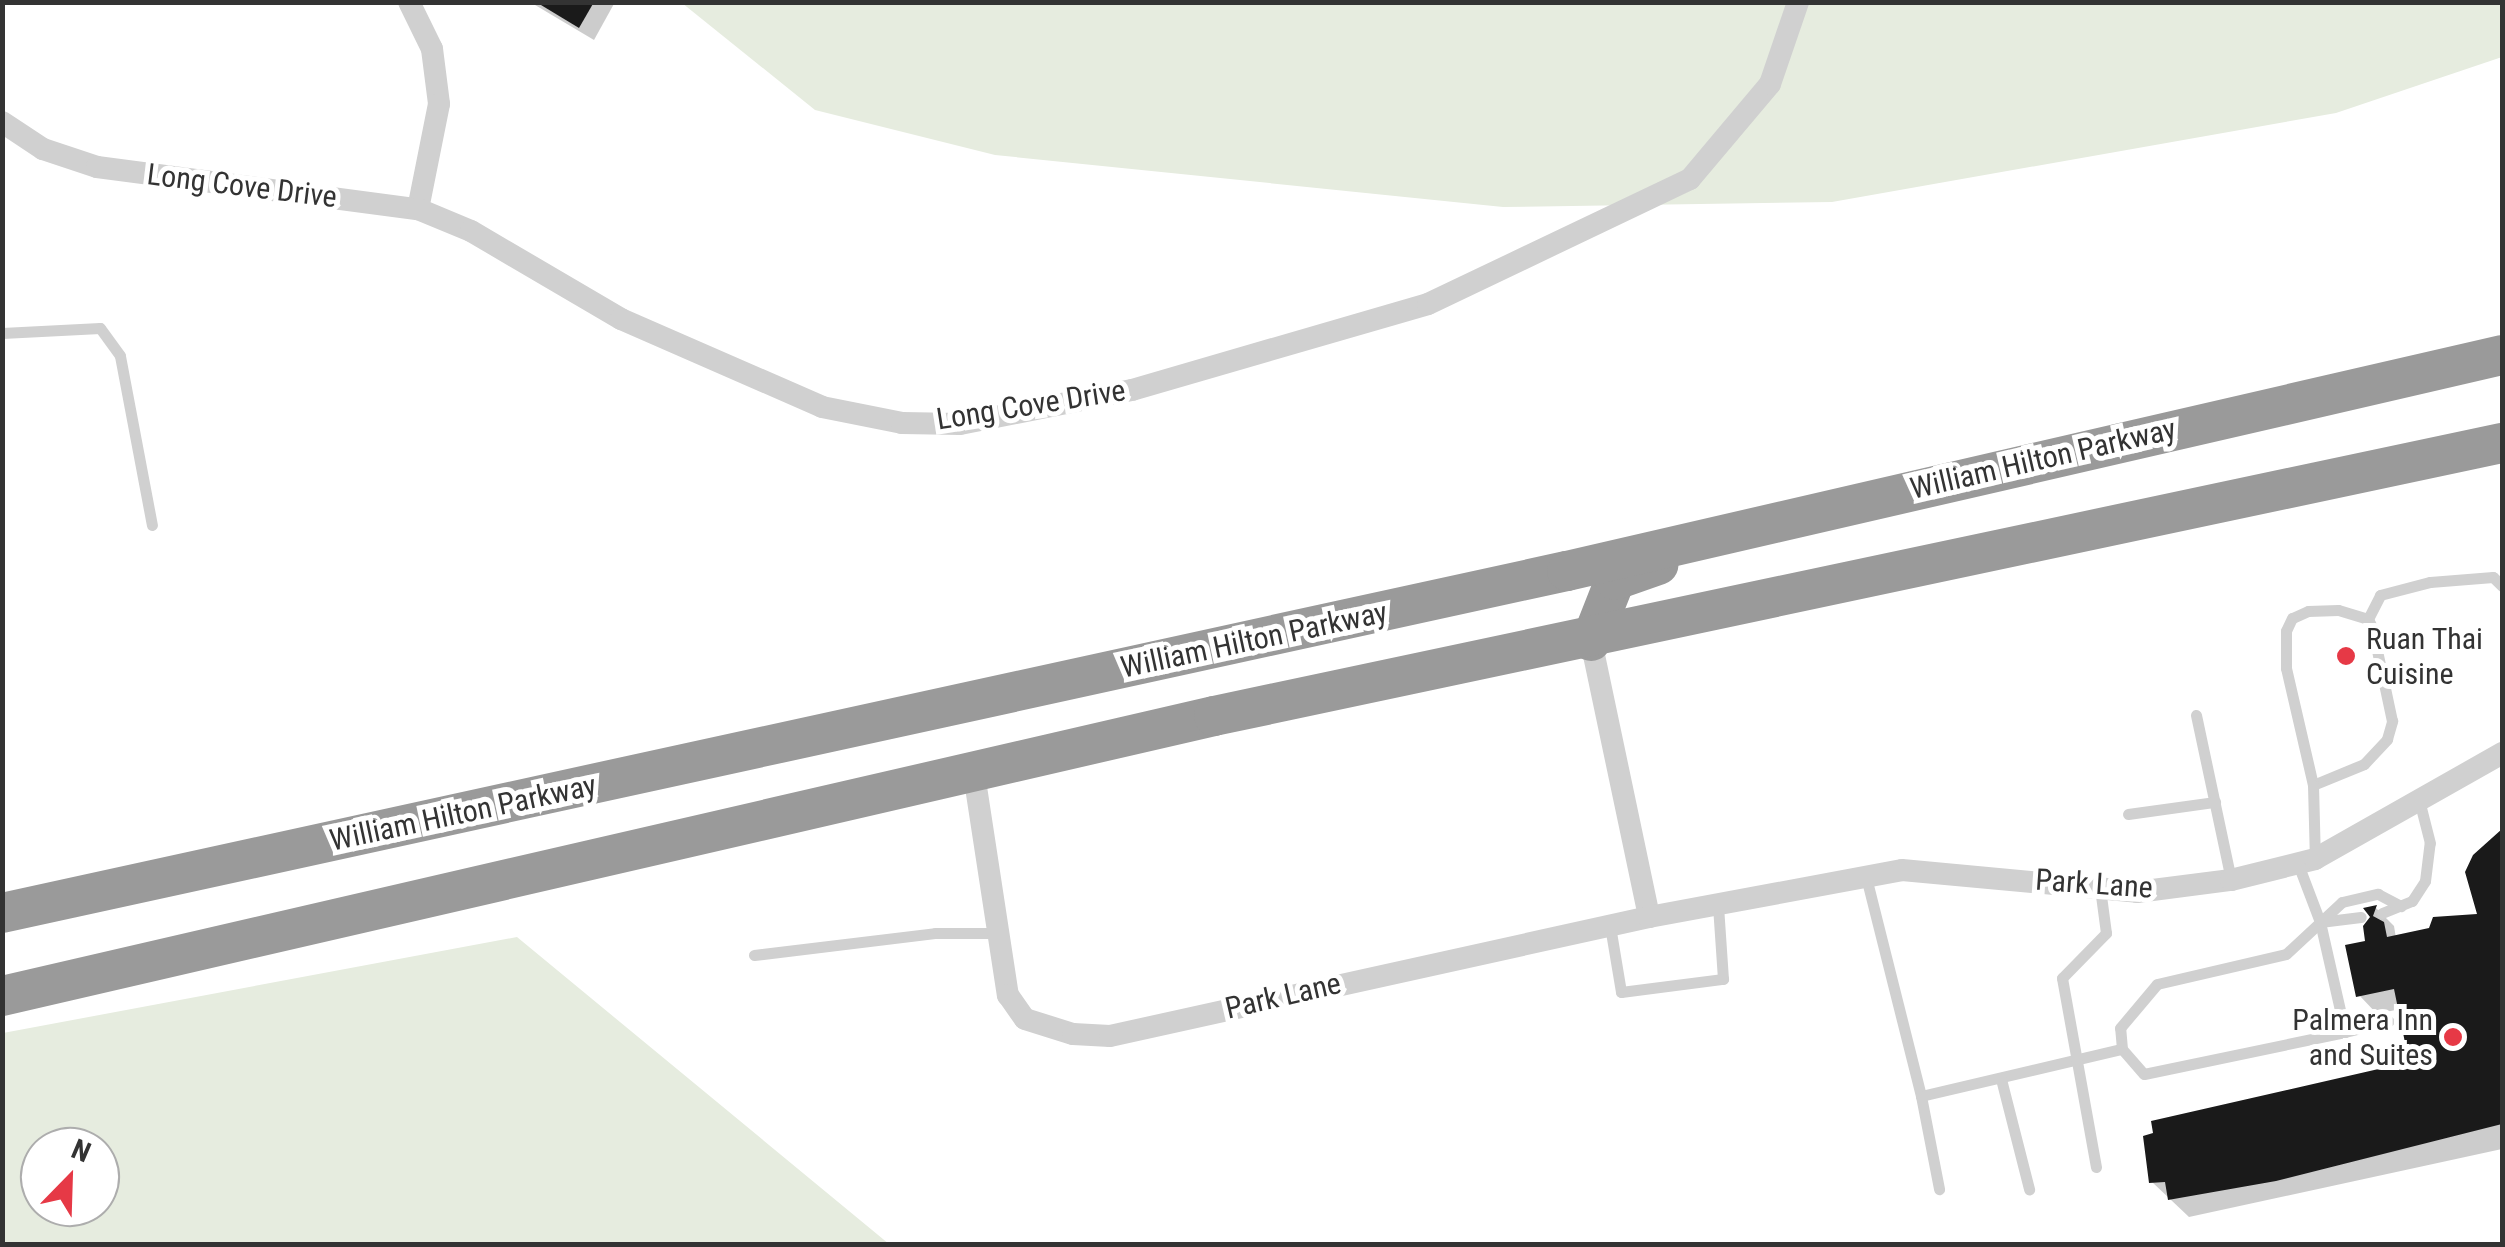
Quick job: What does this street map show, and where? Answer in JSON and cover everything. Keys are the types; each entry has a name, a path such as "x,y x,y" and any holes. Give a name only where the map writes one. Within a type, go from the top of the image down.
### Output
{"highway":[{"name":"William Hilton Parkway","path":"2,914 1804,516 2502,355"},
{"path":"3,993 974,774 1214,716 1591,641 1942,559 2502,442"},
{"path":"1591,641 1615,580 1804,516"}],"street":[{"path":"409,2 432,49 439,104 418,210"},
{"name":"Long Cove Drive","path":"2,122 43,149 97,167 418,210 471,231 621,319 822,407 902,423 960,424 1132,390 1428,304 1690,179 1770,84 1798,2"},
{"path":"1591,641 1649,917"},
{"name":"Park Lane","path":"974,774 1008,995 1025,1019 1063,1038 1110,1036 1649,917 1902,870 2137,892 2230,880 2306,861 2502,753"}],"lane":[{"path":"2,334 100,328 120,356 152,525"},
{"path":"2313,785 2364,764 2387,739 2392,720 2368,619 2380,595 2430,582 2493,576 2502,586"},
{"path":"2346,1032 2306,861 2313,785 2286,668 2286,631 2292,618 2308,610 2338,610 2368,619"},
{"path":"2196,715 2230,880"},
{"path":"2382,913 2401,906 2426,881 2430,843 2418,796"},
{"path":"2128,814 2215,802"},
{"path":"1866,877 1921,1096 1939,1189"},
{"path":"2096,1167 2072,1061 2062,978 2106,932 2100,888"},
{"path":"2389,1022 2144,1074 2122,1050 2120,1028 2157,984 2286,954 2342,902 2378,894 2401,906"},
{"path":"1610,926 1620,992 1723,979 1718,906"},
{"path":"2320,922 2361,918"},
{"path":"754,955 935,933 999,934"},
{"path":"1921,1096 2122,1050"},
{"path":"2001,1079 2028,1189"}],"shaded area":[{"path":"2502,2 2502,57 2336,113 1832,202 1503,207 995,155 815,110 682,3"},
{"path":"517,937 889,1244 3,1244 3,1033"}],"building":[{"path":"536,2 594,2 579,28"},
{"name":"Palmera Inn and Suites","path":"2502,829 2502,1124 2276,1181 2168,1200 2165,1182 2149,1183 2143,1136 2153,1133 2151,1121 2409,1062 2394,989 2356,997 2345,945 2365,941 2363,926 2370,917 2363,908 2377,905 2373,916 2384,922 2387,937 2429,928 2433,917 2477,914 2465,872 2473,855"}],"place":[{"name":"Ruan Thai Cuisine","path":"2346,656"},
{"name":"Palmera Inn and Suites","path":"2453,1037"}]}
